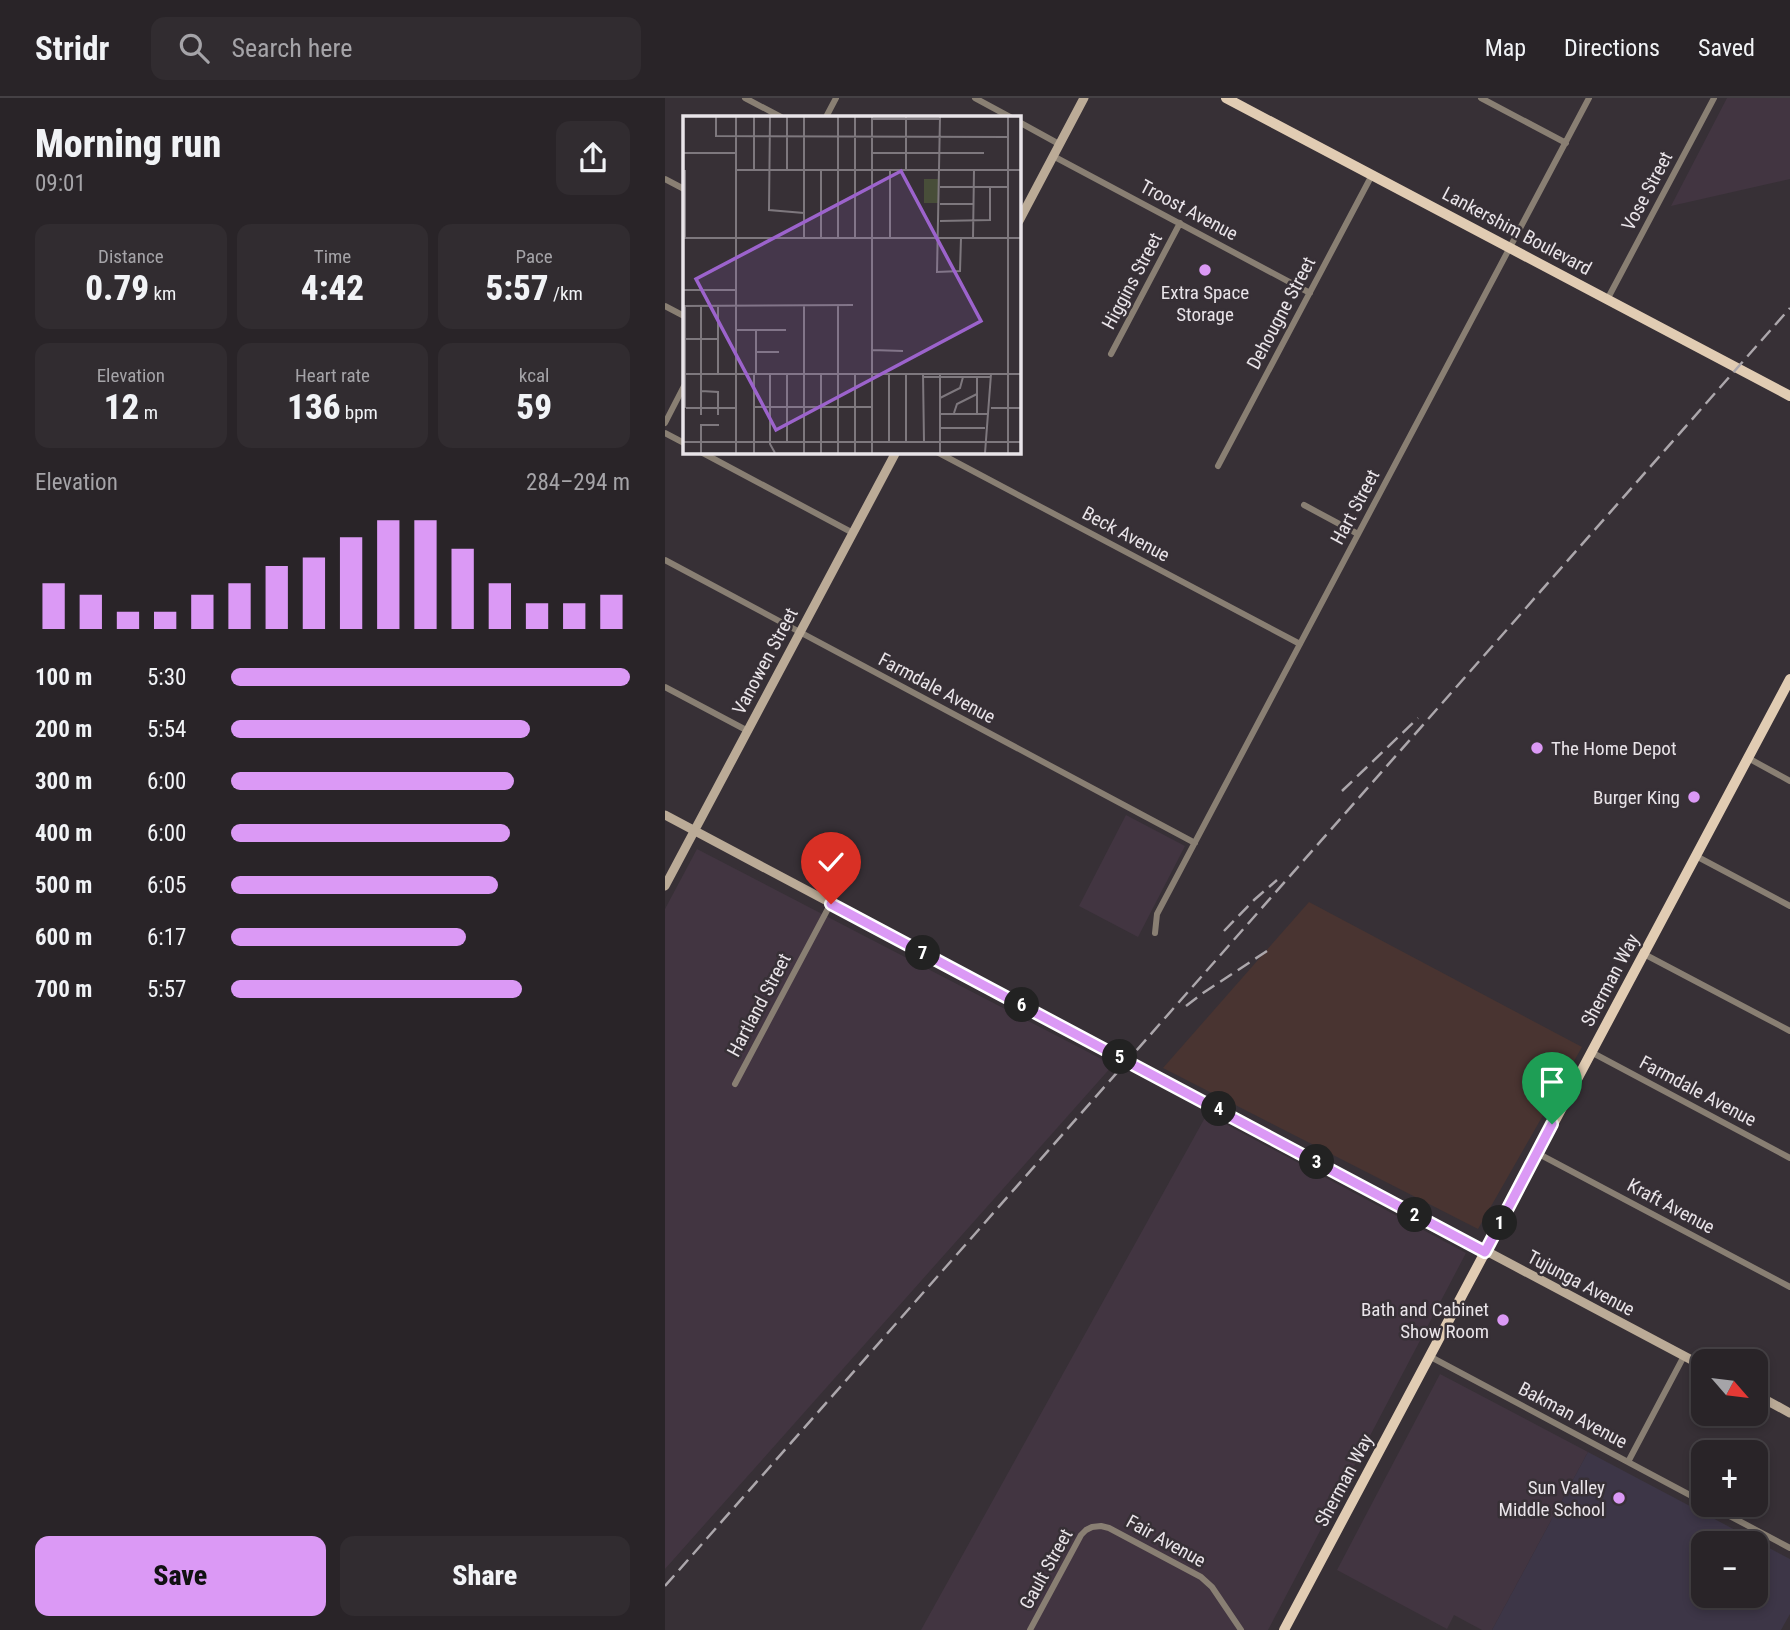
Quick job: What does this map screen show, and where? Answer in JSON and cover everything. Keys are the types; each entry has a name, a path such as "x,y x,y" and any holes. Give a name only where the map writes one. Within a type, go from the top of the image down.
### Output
{"main road":[{"name":"Lankershim Boulevard","path":"1226,98 1790,396"},
{"name":"Sherman Way","path":"1284,1630 1790,680"}],"street":[{"path":"745,98 779,116"},
{"path":"827,116 836,98"},
{"path":"975,98 1008,116"},
{"path":"1020,219 1084,98"},
{"path":"1481,98 1566,142"},
{"name":"Hart Street","path":"1154,933 1157,914 1590,98"},
{"name":"Vose Street","path":"1608,298 1714,98"},
{"path":"1020,123 1059,144"},
{"name":"Troost Avenue","path":"1053,156 1310,293"},
{"name":"Dehougne Street","path":"1218,466 1372,175"},
{"path":"665,179 683,188"},
{"name":"Higgins Street","path":"1111,354 1180,223"},
{"path":"665,306 683,315"},
{"path":"665,423 683,389"},
{"path":"665,433 683,442"},
{"path":"703,453 853,533"},
{"name":"Vanowen Street","path":"665,886 895,453"},
{"name":"Beck Avenue","path":"939,453 1300,644"},
{"path":"1304,505 1358,534"},
{"name":"Farmdale Avenue","path":"665,560 1195,843"},
{"path":"665,687 748,731"},
{"path":"1748,758 1790,781"},
{"name":"Tujunga Avenue","path":"665,815 1691,1360"},
{"path":"1696,856 1790,906"},
{"name":"Hartland Street","path":"735,1084 831,904"},
{"path":"1644,954 1790,1031"},
{"name":"Farmdale Avenue","path":"1591,1052 1790,1158"},
{"name":"Kraft Avenue","path":"1538,1153 1790,1287"},
{"name":"Bakman Avenue","path":"1430,1356 1691,1496"},
{"path":"1628,1462 1684,1356"},
{"path":"1768,1401 1790,1413"},
{"path":"1732,1517 1790,1548"},
{"name":"Gault Street","path":"1030,1630 1081,1535 1092,1527"},
{"name":"Fair Avenue","path":"1092,1527 1109,1528 1201,1577 1212,1587 1241,1630"}],"shaded area":[{"path":"1727,98 1790,98 1790,179 1671,206"},
{"path":"1126,815 1185,846 1138,937 1079,906"},
{"path":"697,849 1113,1065 665,1569 665,909"},
{"path":"1309,902 1582,1047 1478,1229 1163,1068"},
{"path":"1207,1114 1466,1253 1268,1630 921,1630"},
{"path":"1440,1374 1588,1452 1492,1630 1482,1630 1454,1615 1447,1629 1337,1570"},
{"name":"Sun Valley Middle School","path":"1588,1452 1691,1507 1691,1517 1711,1517 1737,1531 1691,1531 1691,1608 1768,1608 1768,1547 1790,1559 1790,1614 1781,1630 1492,1630"}],"railway":[{"path":"665,1586 1790,308"},
{"path":"1342,791 1418,718"},
{"path":"1224,931 1277,880"},
{"path":"1186,1006 1267,951"}],"place":[{"name":"Extra Space Storage","path":"1205,270"},
{"name":"The Home Depot","path":"1537,748"},
{"name":"Burger King","path":"1694,797"},
{"name":"Bath and Cabinet Show Room","path":"1503,1320"},
{"name":"Sun Valley Middle School","path":"1619,1498"}],"route":[{"path":"831,904 1485,1252 1552,1124"}]}
